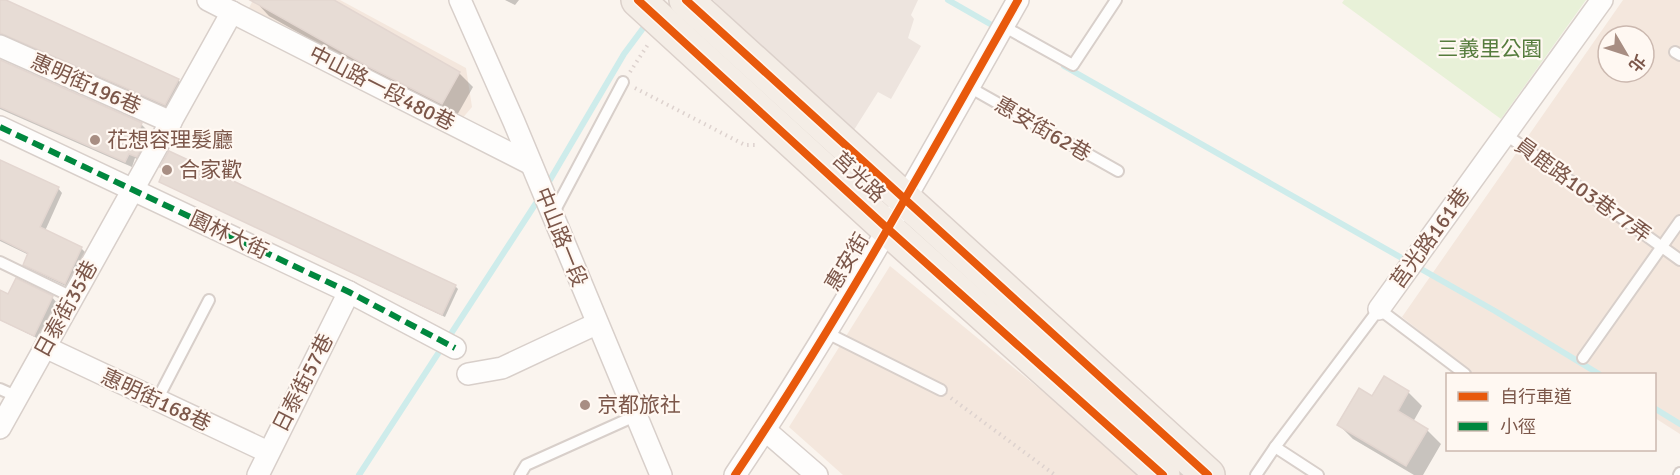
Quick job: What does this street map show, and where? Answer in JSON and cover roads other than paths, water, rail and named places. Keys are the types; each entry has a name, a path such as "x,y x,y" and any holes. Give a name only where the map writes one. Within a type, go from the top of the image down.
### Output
{"main road":[{"name":"莒光路","path":"638,0 674,11 906,199 1208,475"},
{"name":"莒光路","path":"674,11 797,145 1163,475"}],"street":[{"name":"中山路一段480巷","path":"208,0 531,164"},
{"name":"中山路一段","path":"460,0 661,475"},
{"name":"惠安街","path":"735,475 765,430 906,199 1017,0"},
{"name":"莒光路161巷","path":"1378,309 1602,0"},
{"name":"日泰街35巷","path":"0,428 9,393 45,347 232,12"},
{"name":"惠明街196巷","path":"0,45 171,122"},
{"name":"園林大街","path":"0,127 349,292 455,348"},
{"name":"日泰街57巷","path":"258,475 349,292"},
{"path":"468,374 502,368 596,324"},
{"name":"惠明街168巷","path":"45,347 268,452"},
{"path":"765,430 817,475"}],"lane":[{"path":"1003,26 1073,65 1116,0"},
{"path":"552,216 623,82"},
{"name":"惠安街62巷","path":"969,87 1118,171"},
{"name":"員鹿路103巷77弄","path":"1505,134 1680,260"},
{"path":"1583,358 1680,221"},
{"path":"0,262 72,297"},
{"path":"158,400 209,300"},
{"path":"1378,309 1461,373"},
{"name":"莒光路161巷","path":"1256,475 1378,309"},
{"path":"825,332 941,390"},
{"path":"520,475 526,465 635,416"},
{"path":"1275,447 1317,475"}],"waterway":[{"path":"948,0 997,28"},
{"path":"547,185 624,54 647,23"},
{"path":"1064,66 1495,311 1597,373"},
{"path":"359,475 540,197"},
{"path":"1656,409 1680,424"}],"place":[{"name":"花想容理髮廳","path":"95,140"},
{"name":"合家歡","path":"167,170"},
{"name":"京都旅社","path":"585,405"}],"park label":[{"name":"三義里公園","path":"1490,49"}]}
